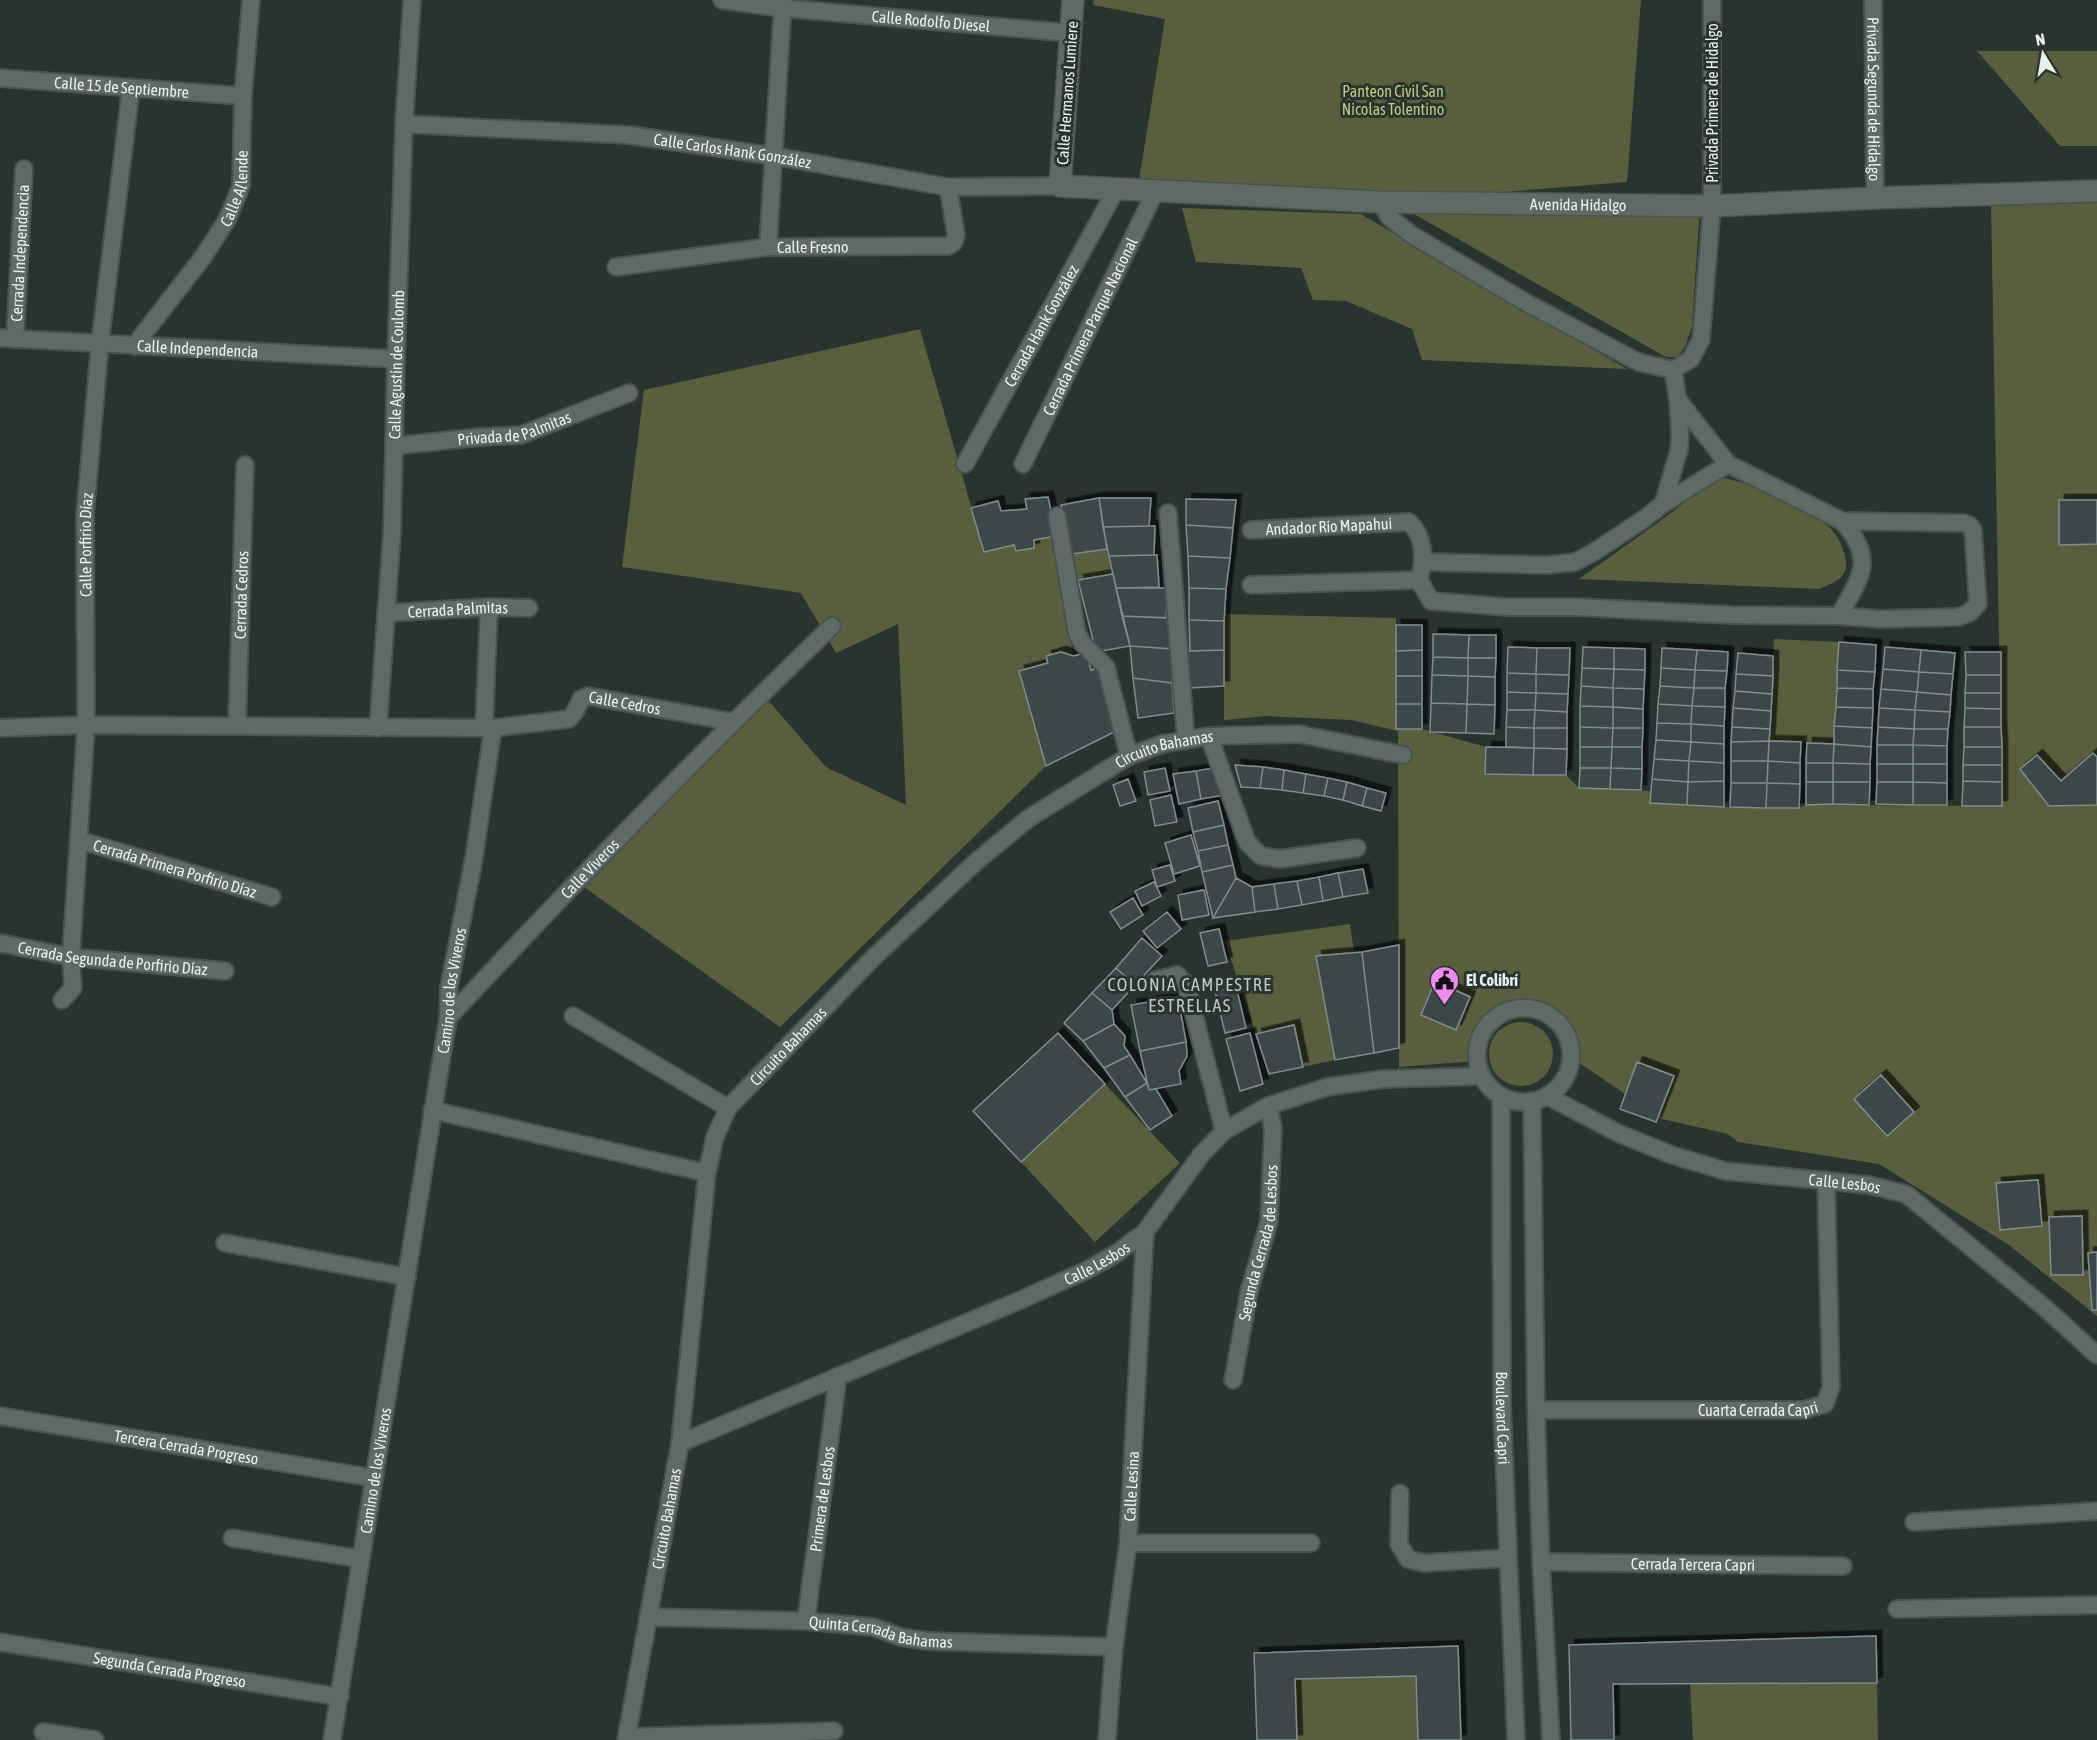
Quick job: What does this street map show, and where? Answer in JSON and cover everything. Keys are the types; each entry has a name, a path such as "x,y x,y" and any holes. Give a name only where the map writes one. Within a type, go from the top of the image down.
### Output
{"street":[{"name":"Calle Allende","path":"134,346 203,257 227,220 241,186 243,96 251,0"},
{"name":"Calle Agustín de Coulomb","path":"378,728 392,532 396,359 412,0"},
{"name":"Calle Rodolfo Diesel","path":"722,0 1070,33"},
{"name":"Calle Hermanos Lumiere","path":"1060,186 1073,0"},
{"name":"Privada Primera de Hidalgo","path":"1673,370 1691,359 1701,340 1712,206 1712,0"},
{"name":"Privada Segunda de Hidalgo","path":"1874,0 1875,198"},
{"path":"768,247 783,4"},
{"name":"Calle 15 de Septiembre","path":"0,78 243,96"},
{"name":"Calle Porfirio Díaz","path":"62,1000 73,988 71,957 86,725 85,515 100,343 131,88"},
{"name":"Calle Carlos Hank González","path":"405,124 629,135 774,156 948,187 1060,186"},
{"name":"Cerrada Independencia","path":"8,338 24,169"},
{"name":"Avenida Hidalgo","path":"1060,186 1380,202 1712,206 2097,191"},
{"name":"Calle Fresno","path":"616,267 768,247 948,246 954,242 956,234 948,187"},
{"name":"Cerrada Hank González","path":"965,464 1117,188"},
{"name":"Cerrada Primera Parque Nacional","path":"1023,464 1156,190"},
{"path":"1380,202 1390,218 1412,235 1525,302 1638,362 1673,370 1678,400 1679,450 1663,504"},
{"name":"Calle Independencia","path":"8,338 396,359"},
{"name":"Privada de Palmitas","path":"394,446 521,435 629,393"},
{"path":"1678,400 1728,464 1842,521 1858,541 1863,563 1855,588 1839,616"},
{"path":"1728,464 1663,504 1594,552 1575,562 1548,565 1424,562 1419,580 1431,601 1507,607 1577,607 1731,615 1839,616 1880,619 1958,617 1969,613 1978,604 1973,530 1969,525 1964,523 1842,521"},
{"name":"Cerrada Cedros","path":"237,725 244,465"},
{"path":"1168,513 1186,740"},
{"path":"1057,516 1077,633 1082,643 1106,667 1129,756"},
{"name":"Andador Río Mapahui","path":"1251,530 1409,522 1418,531 1424,562"},
{"path":"1251,585 1419,580"},
{"path":"0,728 86,725 488,728 489,607"},
{"name":"Cerrada Palmitas","path":"386,613 489,607 529,608"},
{"name":"Calle Viveros","path":"448,1018 576,881 733,722 832,626"},
{"name":"Calle Cedros","path":"488,728 569,718 575,712 581,699 588,696 733,722"},
{"name":"Camino de los Viveros","path":"332,1740 448,1018 449,987 474,858 488,728"},
{"name":"Circuito Bahamas","path":"627,1738 681,1443 707,1173 715,1137 728,1108 873,958 978,860 1029,818 1129,756 1162,744 1209,736 1299,734 1403,755"},
{"path":"1209,736 1247,842 1262,856 1280,859 1357,848"},
{"name":"Cerrada Primera Porfirio Díaz","path":"79,840 272,897"},
{"name":"Cerrada Segunda de Porfirio Díaz","path":"0,943 71,957 225,972"},
{"path":"1156,980 1177,975 1186,984 1224,1131"},
{"path":"1523,1008 1538,1010 1552,1017 1563,1028 1570,1042 1572,1058 1568,1073 1559,1086 1540,1099 1516,1101 1501,1096 1482,1076 1477,1061 1478,1045 1484,1030 1494,1019 1507,1011 1523,1008"},
{"path":"573,1016 728,1108"},
{"name":"Calle Lesbos","path":"681,1443 1023,1299 1117,1253 1145,1232 1201,1155 1224,1131 1268,1106 1327,1087 1384,1079 1482,1076"},
{"name":"Boulevard Capri","path":"1501,1096 1502,1407 1516,1740"},
{"name":"Calle Lesbos","path":"1540,1099 1672,1155 1725,1171 1826,1180 1888,1188 1906,1194 2044,1307 2097,1355"},
{"name":"Boulevard Capri","path":"1540,1099 1536,1410 1541,1562 1551,1740"},
{"name":"Segunda Cerrada de Lesbos","path":"1233,1380 1249,1292 1269,1221 1273,1128 1268,1106"},
{"path":"432,1110 707,1173"},
{"name":"Cuarta Cerrada Capri","path":"1536,1410 1803,1410 1825,1404 1831,1387 1826,1180"},
{"name":"Calle Lesina","path":"1107,1740 1114,1647 1128,1543 1145,1232"},
{"path":"225,1243 407,1277"},
{"name":"Primera de Lesbos","path":"806,1621 838,1376"},
{"name":"Tercera Cerrada Progreso","path":"0,1416 374,1478"},
{"path":"1400,1493 1399,1544 1408,1559 1424,1563 1508,1558"},
{"path":"1914,1522 2097,1511"},
{"path":"232,1538 361,1559"},
{"path":"1128,1543 1311,1543"},
{"name":"Cerrada Tercera Capri","path":"1541,1562 1843,1566"},
{"path":"1897,1609 2097,1605"},
{"name":"Quinta Cerrada Bahamas","path":"648,1617 806,1621 873,1627 927,1641 1114,1647"},
{"name":"Segunda Cerrada Progreso","path":"0,1642 340,1697"},
{"path":"627,1738 834,1731"},
{"path":"43,1732 95,1740"}],"green space":[{"name":"Panteon Civil San Nicolas Tolentino","path":"1094,0 1641,0 1627,182 1380,202 1138,186 1165,19 1093,5"},
{"path":"1977,51 2097,51 2097,146 2060,146"},
{"path":"2097,201 2097,1316 2009,1245 1879,1164 1738,1142 1728,1134 1662,1119 1572,1058 1570,1042 1563,1027 1555,1019 1534,1009 1512,1010 1492,1021 1480,1037 1476,1061 1399,1067 1398,731 1351,720 1267,716 1224,720 1224,614 1396,618 1396,729 1422,729 1486,747 1485,774 1566,775 1579,788 1651,791 1651,803 1665,804 1780,808 1796,808 1806,805 2002,806 1991,203"},
{"path":"1182,208 1361,214 1627,369 1422,360 1412,329 1346,301 1313,300 1301,268 1196,262"},
{"path":"1700,208 1692,326 1686,345 1678,357 1666,357 1414,214"},
{"path":"920,329 984,551 1014,545 1017,551 1034,548 1034,540 1056,536 1073,656 1061,652 1046,656 1048,663 1019,672 1046,766 780,1027 584,887 767,699 826,767 906,805 898,624 836,653 801,593 622,567 644,390"},
{"path":"1724,478 1776,494 1812,513 1827,525 1838,538 1844,553 1846,567 1843,575 1819,589 1579,579 1685,502 1699,483"},
{"path":"1107,549 1113,574 1078,580 1072,554"},
{"path":"1774,639 1839,642 1834,744 1769,741"},
{"path":"1350,924 1354,952 1316,957 1335,1060 1269,1074 1225,941"},
{"path":"1521,1022 1533,1024 1544,1031 1551,1042 1553,1054 1551,1066 1544,1077 1533,1084 1521,1086 1509,1084 1498,1077 1491,1066 1489,1054 1491,1042 1498,1031 1509,1024"},
{"path":"1105,1084 1180,1163 1095,1242 1021,1162"},
{"path":"1416,1676 1418,1740 1297,1740 1295,1679"},
{"path":"1877,1683 1878,1740 1693,1740 1690,1684"}],"building":[{"path":"1048,497 1056,536 1034,540 1034,548 1016,551 1014,545 984,552 971,508 998,501 1001,511 1027,509 1025,499"},
{"path":"1099,498 1151,498 1149,526 1103,527"},
{"path":"1099,498 1107,549 1072,554 1061,505"},
{"path":"1186,499 1236,500 1233,528 1186,525"},
{"path":"2059,500 2097,500 2097,544 2059,545"},
{"path":"1186,525 1233,528 1230,558 1188,556"},
{"path":"1155,526 1154,555 1109,556 1103,527"},
{"path":"1157,555 1159,587 1116,588 1109,556"},
{"path":"1188,556 1230,558 1226,589 1189,588"},
{"path":"1113,574 1130,646 1096,652 1078,580"},
{"path":"1116,588 1168,588 1166,618 1122,616"},
{"path":"1189,588 1226,589 1224,621 1189,620"},
{"path":"1122,616 1173,618 1173,649 1130,646"},
{"path":"1189,620 1224,621 1224,650 1190,651"},
{"path":"1396,625 1422,625 1422,650 1396,651"},
{"path":"1433,634 1469,635 1468,658 1433,657"},
{"path":"1469,635 1496,635 1496,658 1468,658"},
{"path":"1839,642 1876,645 1875,672 1837,670"},
{"path":"1130,646 1173,649 1172,683 1133,678"},
{"path":"1508,647 1537,648 1536,674 1507,673"},
{"path":"1583,647 1614,648 1614,669 1582,668"},
{"path":"1885,647 1921,650 1919,672 1883,669"},
{"path":"1537,648 1570,648 1569,675 1536,674"},
{"path":"1614,648 1645,649 1645,670 1614,669"},
{"path":"1662,648 1697,650 1695,670 1661,668"},
{"path":"1224,650 1224,686 1190,688 1186,651"},
{"path":"1422,650 1422,676 1396,676 1396,651"},
{"path":"1697,650 1728,652 1727,671 1695,670"},
{"path":"1921,650 1955,653 1953,674 1919,672"},
{"path":"1061,652 1073,656 1086,653 1091,670 1104,666 1120,729 1046,766 1019,671 1048,663 1046,656"},
{"path":"1965,652 2001,652 2001,675 1966,675"},
{"path":"1738,653 1773,656 1773,676 1736,674"},
{"path":"1433,657 1468,658 1468,676 1432,675"},
{"path":"1468,658 1496,658 1495,677 1468,676"},
{"path":"1582,668 1614,669 1613,688 1581,686"},
{"path":"1661,668 1695,670 1694,688 1660,686"},
{"path":"1614,669 1645,670 1644,689 1613,688"},
{"path":"1883,669 1919,672 1917,692 1881,689"},
{"path":"1695,670 1727,671 1725,688 1694,688"},
{"path":"1837,670 1875,672 1873,689 1837,688"},
{"path":"1919,672 1953,674 1951,695 1917,692"},
{"path":"1507,673 1536,674 1536,693 1507,692"},
{"path":"1536,674 1569,675 1568,694 1536,693"},
{"path":"1736,674 1773,676 1772,694 1735,691"},
{"path":"1432,675 1468,676 1467,704 1431,703"},
{"path":"1966,675 2001,675 2001,693 1965,693"},
{"path":"1396,676 1422,676 1422,704 1396,704"},
{"path":"1468,676 1495,677 1495,705 1467,704"},
{"path":"1133,678 1172,683 1174,713 1138,718"},
{"path":"1581,686 1613,688 1613,707 1580,706"},
{"path":"1660,686 1694,688 1692,706 1658,704"},
{"path":"1613,688 1644,689 1643,709 1613,707"},
{"path":"1694,688 1725,688 1725,707 1692,706"},
{"path":"1837,688 1873,689 1873,708 1836,707"},
{"path":"1881,689 1917,692 1915,710 1879,708"},
{"path":"1735,691 1772,694 1771,711 1733,708"},
{"path":"1507,692 1536,693 1535,710 1507,710"},
{"path":"1917,692 1951,695 1950,712 1915,710"},
{"path":"1536,693 1568,694 1567,712 1535,710"},
{"path":"1965,693 2001,693 2001,709 1965,708"},
{"path":"1431,703 1467,704 1466,733 1430,732"},
{"path":"1396,704 1422,704 1422,729 1396,729"},
{"path":"1467,704 1495,705 1494,734 1466,733"},
{"path":"1658,704 1692,706 1691,724 1657,723"},
{"path":"1580,706 1613,707 1613,728 1580,727"},
{"path":"1692,706 1725,707 1724,726 1691,724"},
{"path":"1613,707 1643,709 1643,728 1613,728"},
{"path":"1836,707 1873,708 1872,728 1834,726"},
{"path":"1733,708 1771,711 1770,729 1732,727"},
{"path":"1879,708 1915,710 1914,729 1878,727"},
{"path":"1965,708 2001,709 2001,727 1964,727"},
{"path":"1507,710 1535,710 1534,728 1506,727"},
{"path":"1535,710 1567,712 1567,728 1534,728"},
{"path":"1915,710 1950,712 1948,729 1914,729"},
{"path":"1657,723 1691,724 1691,742 1656,740"},
{"path":"1691,724 1724,726 1724,744 1691,742"},
{"path":"1834,726 1872,728 1871,747 1834,744"},
{"path":"1506,727 1534,728 1534,748 1506,747"},
{"path":"1580,727 1613,728 1612,747 1580,747"},
{"path":"1732,727 1770,729 1769,741 1731,742"},
{"path":"1878,727 1914,729 1913,745 1877,745"},
{"path":"1964,727 2001,727 2002,747 1964,747"},
{"path":"1534,728 1567,728 1567,749 1534,748"},
{"path":"1613,728 1643,728 1642,747 1612,747"},
{"path":"1914,729 1948,729 1947,746 1913,745"},
{"path":"1656,740 1691,742 1689,761 1654,759"},
{"path":"1769,741 1801,742 1800,763 1768,761"},
{"path":"1769,741 1768,761 1731,761 1731,742"},
{"path":"1691,742 1724,744 1724,763 1689,761"},
{"path":"1807,743 1834,744 1833,763 1806,763"},
{"path":"1834,744 1871,747 1870,764 1833,763"},
{"path":"1877,745 1913,745 1913,764 1877,764"},
{"path":"1913,745 1947,746 1947,764 1913,764"},
{"path":"1486,747 1534,748 1533,775 1485,774"},
{"path":"1580,747 1612,747 1611,768 1580,768"},
{"path":"1612,747 1642,747 1642,769 1611,768"},
{"path":"1964,747 2002,747 2002,765 1963,765"},
{"path":"1534,748 1567,749 1566,775 1533,775"},
{"path":"2093,753 2097,757 2097,805 2049,806 2020,769 2037,755 2061,781"},
{"path":"1654,759 1689,761 1688,782 1652,779"},
{"path":"1689,761 1724,763 1724,781 1688,782"},
{"path":"1731,761 1768,761 1767,783 1731,783"},
{"path":"1768,761 1800,763 1800,784 1767,783"},
{"path":"1806,763 1833,763 1833,782 1806,782"},
{"path":"1833,763 1870,764 1870,782 1833,782"},
{"path":"1877,764 1913,764 1913,782 1877,782"},
{"path":"1913,764 1947,764 1947,783 1913,782"},
{"path":"1235,765 1263,767 1260,788 1241,787"},
{"path":"1963,765 2002,765 2002,782 1963,781"},
{"path":"1219,767 1225,795 1201,799 1196,771"},
{"path":"1263,767 1284,770 1282,790 1260,788"},
{"path":"1165,768 1170,791 1148,795 1144,772"},
{"path":"1580,768 1611,768 1610,789 1579,788"},
{"path":"1611,768 1642,769 1641,790 1610,789"},
{"path":"1284,770 1306,774 1303,793 1282,790"},
{"path":"1196,771 1201,799 1179,804 1173,774"},
{"path":"1306,774 1328,778 1324,796 1303,793"},
{"path":"1328,778 1347,782 1343,800 1324,796"},
{"path":"1128,779 1136,801 1120,806 1113,785"},
{"path":"1652,779 1688,782 1687,805 1650,803"},
{"path":"1724,781 1724,807 1687,805 1688,782"},
{"path":"1963,781 2002,782 2002,806 1962,806"},
{"path":"1347,782 1367,788 1362,806 1343,800"},
{"path":"1806,782 1833,782 1833,804 1806,805"},
{"path":"1833,782 1870,782 1869,805 1833,804"},
{"path":"1877,782 1913,782 1913,805 1876,804"},
{"path":"1913,782 1947,783 1947,805 1913,805"},
{"path":"1731,783 1767,783 1766,808 1730,807"},
{"path":"1767,783 1800,784 1799,808 1766,808"},
{"path":"1367,788 1386,793 1381,811 1362,806"},
{"path":"1171,795 1177,822 1155,826 1150,800"},
{"path":"1218,801 1224,825 1193,832 1188,808"},
{"path":"1224,825 1228,845 1198,851 1193,832"},
{"path":"1191,835 1200,866 1174,874 1165,843"},
{"path":"1228,845 1233,865 1202,872 1198,851"},
{"path":"1170,865 1175,881 1157,887 1152,870"},
{"path":"1233,865 1236,878 1213,918 1202,872"},
{"path":"1363,869 1368,893 1343,897 1338,873"},
{"path":"1338,873 1343,897 1323,901 1319,877"},
{"path":"1319,877 1323,901 1302,905 1297,881"},
{"path":"1236,878 1252,887 1255,912 1213,918"},
{"path":"1297,881 1302,905 1278,909 1274,884"},
{"path":"1154,882 1161,896 1142,906 1135,891"},
{"path":"1274,884 1278,909 1255,912 1252,887"},
{"path":"1204,890 1209,915 1182,920 1178,895"},
{"path":"1133,898 1143,915 1121,929 1110,912"},
{"path":"1167,912 1181,929 1157,948 1143,931"},
{"path":"1219,929 1227,962 1208,966 1200,933"},
{"path":"1142,938 1162,956 1135,985 1116,968"},
{"path":"1399,945 1399,1048 1374,1053 1362,952"},
{"path":"1362,952 1374,1053 1335,1060 1316,956"},
{"path":"1116,968 1135,985 1112,1010 1092,993"},
{"name":"El Colibrí","path":"1435,981 1470,997 1456,1030 1421,1015"},
{"path":"1235,982 1246,1028 1225,1033 1214,987"},
{"path":"1092,993 1112,1010 1114,1024 1083,1041 1064,1023"},
{"path":"1178,997 1186,1042 1140,1051 1131,1005"},
{"path":"1114,1024 1125,1036 1124,1046 1130,1055 1104,1068 1083,1041"},
{"path":"1294,1025 1303,1067 1269,1074 1256,1034"},
{"path":"1058,1033 1105,1084 1021,1162 973,1111"},
{"path":"1250,1033 1263,1084 1240,1091 1226,1039"},
{"path":"1186,1042 1187,1056 1179,1071 1181,1084 1149,1090 1140,1051"},
{"path":"1130,1055 1147,1083 1125,1097 1104,1068"},
{"path":"1637,1062 1674,1076 1656,1122 1620,1109"},
{"path":"1881,1075 1914,1112 1887,1136 1854,1099"},
{"path":"1147,1083 1149,1090 1156,1089 1172,1116 1150,1130 1125,1097"},
{"path":"2038,1180 2042,1226 2000,1230 1996,1183"},
{"path":"2082,1216 2083,1275 2051,1275 2049,1217"},
{"path":"2097,1252 2097,1310 2092,1310 2088,1253"},
{"path":"1876,1636 1877,1683 1613,1684 1614,1740 1571,1740 1569,1645"},
{"path":"1458,1646 1461,1740 1418,1740 1416,1676 1295,1679 1297,1740 1257,1740 1254,1653"}],"place":[{"name":"El Colibrí","path":"1445,1006"}],"district":[{"name":"COLONIA CAMPESTRE ESTRELLAS","path":"1190,995"}]}
